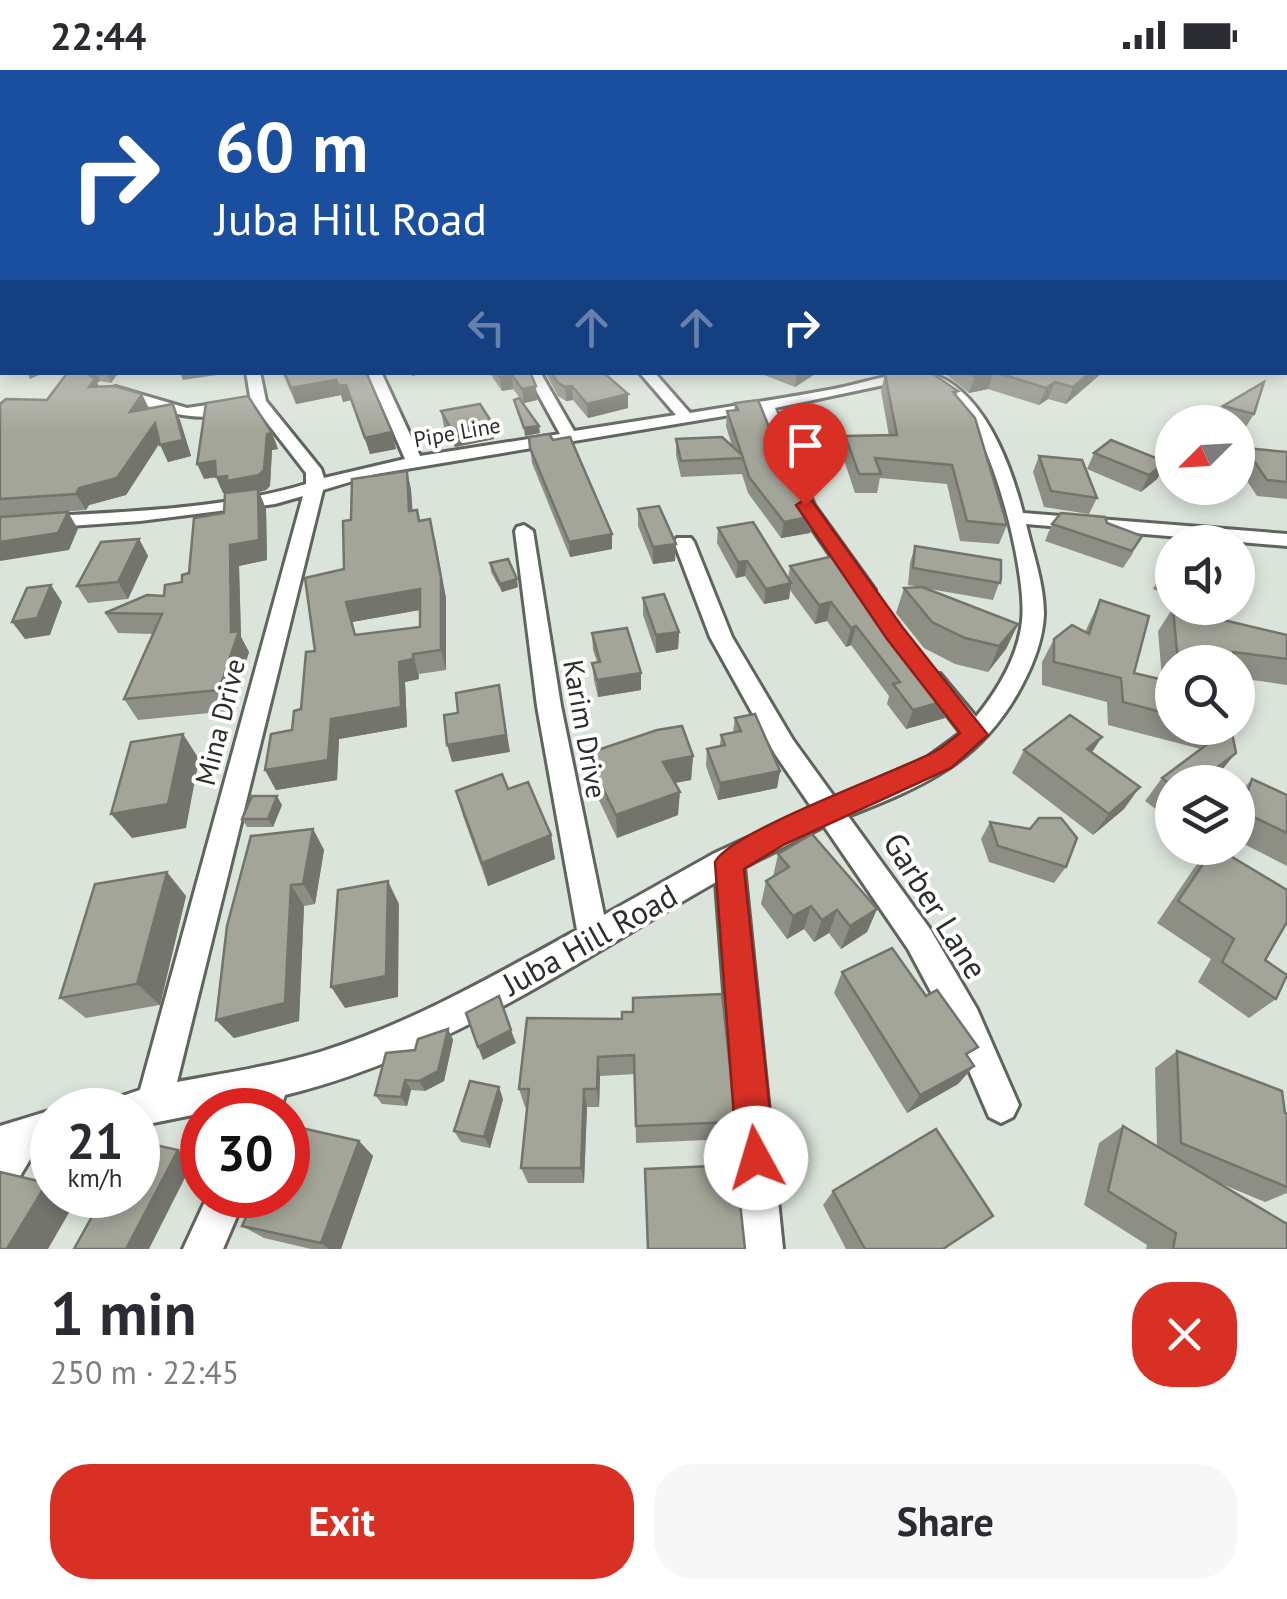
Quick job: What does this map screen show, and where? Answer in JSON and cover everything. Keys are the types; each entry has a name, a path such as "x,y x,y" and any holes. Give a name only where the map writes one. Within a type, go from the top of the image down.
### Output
{"street":[{"path":"254,375 259,402 310,464 316,474 315,486"},
{"path":"375,375 415,462"},
{"path":"534,375 569,436"},
{"path":"649,375 685,416"},
{"name":"Pipe Line","path":"0,525 140,516 275,500 373,469 766,405 914,375"},
{"name":"Juba Hill Road","path":"283,1088 468,1008 730,862 942,760 976,735 1011,684 1029,638 1034,606 1005,469 981,421 926,375"},
{"path":"102,388 186,413 259,402"},
{"path":"766,405 805,505 873,602"},
{"name":"Mina Drive","path":"146,1088 315,486"},
{"path":"1015,518 1287,540"},
{"name":"Karim Drive","path":"524,531 549,706 593,936"},
{"name":"Garber Lane","path":"684,542 721,638 784,746 920,939 965,1021 1001,1105"},
{"path":"918,663 976,735"},
{"path":"730,862 763,1249"},
{"path":"0,1175 25,1136"},
{"path":"203,1249 217,1218"}],"building":[{"path":"66,375 89,375 95,379 89,387 115,386 142,394 130,412 173,404 183,440 160,445 155,423 117,478 79,488 76,494 0,499 0,404 6,399 47,400"},
{"path":"285,375 367,375 392,432 365,438 346,385 339,386 336,380 291,388"},
{"path":"512,375 531,375 536,386 522,389"},
{"path":"553,375 606,375 628,394 587,404 572,386 557,382"},
{"path":"885,375 934,375 958,391 953,392 975,418 1007,525 967,521 952,465 875,458 881,474 859,474 845,436 897,435"},
{"path":"1005,375 1087,375 1073,387 1055,382 1046,388"},
{"path":"1264,382 1255,411 1255,405 1225,405"},
{"path":"248,396 272,433 267,434 264,470 259,475 227,481 227,476 216,477 215,461 197,464 206,403"},
{"path":"519,398 539,426 524,428 514,400"},
{"path":"758,400 793,486 813,516 784,522 749,477 743,458 681,461 676,439 722,437 742,455 727,411 738,410 735,403"},
{"path":"480,404 492,423 452,431 441,411"},
{"path":"549,434 553,440 570,437 612,534 569,542 530,448 529,437"},
{"path":"1111,440 1155,458 1155,470 1149,475 1094,453"},
{"path":"1255,449 1287,452 1287,482 1267,480 1255,463"},
{"path":"1039,456 1082,460 1097,498 1051,491"},
{"path":"407,471 409,511 417,510 419,521 430,519 441,578 441,650 413,654 413,659 399,662 401,707 331,719 328,760 265,770 271,734 292,730 294,711 301,709 306,652 315,651 305,578 344,569 343,521 351,520 352,479","holes":["420,589 420,627 355,635 346,602"]},
{"path":"258,489 259,540 230,545 231,632 239,631 219,690 124,699 162,614 105,613 147,595 164,596 165,585 182,582 182,575 189,573 194,518 224,513 225,493"},
{"path":"659,506 676,544 653,547 638,509"},
{"path":"68,512 58,533 0,542 0,517"},
{"path":"1061,513 1105,517 1107,523 1142,536 1132,551 1052,524"},
{"path":"753,522 791,583 766,589 747,561 738,562 718,528"},
{"path":"139,539 118,582 77,586 101,542"},
{"path":"915,546 1001,560 1000,583 913,568"},
{"path":"842,554 843,564 851,567 952,699 913,710 893,684 900,682 856,626 851,628 831,602 819,605 790,566"},
{"path":"508,559 517,579 500,584 490,563"},
{"path":"51,585 37,618 12,622 27,588"},
{"path":"922,587 1018,624 999,646 965,638 932,622 904,588"},
{"path":"664,594 679,632 656,635 643,598"},
{"path":"1100,600 1149,616 1134,673 1155,678 1155,710 1123,702 1121,678 1054,662 1054,639 1072,625 1089,634"},
{"path":"1175,625 1245,625 1287,635 1287,659 1255,655 1255,645 1176,645"},
{"path":"627,628 641,673 597,680 592,663 600,662 592,633"},
{"path":"499,685 506,735 447,745 444,715 458,713 456,693"},
{"path":"755,714 780,771 720,783 707,749 725,745 721,735 741,731 735,718"},
{"path":"1070,715 1102,737 1087,749 1140,787 1109,814 1024,750"},
{"path":"682,726 693,756 663,762 680,792 616,815 586,754 657,730"},
{"path":"183,734 168,804 111,814 131,742"},
{"path":"1206,745 1234,745 1236,753 1220,765 1179,765"},
{"path":"502,774 508,789 528,782 551,835 482,863 456,791"},
{"path":"1255,780 1287,795 1287,833 1255,818"},
{"path":"252,796 277,796 268,819 242,819"},
{"path":"1039,818 1061,818 1077,838 1066,867 998,846 990,822 1030,829"},
{"path":"313,829 303,884 291,885 285,1003 216,1020 227,926 251,836"},
{"path":"812,834 877,909 850,926 837,910 822,920 811,906 793,916 766,881 789,867 778,854"},
{"path":"1202,865 1245,865 1287,890 1287,922 1265,960 1287,975 1276,999 1222,962 1234,939 1178,901"},
{"path":"167,872 137,984 60,998 95,884"},
{"path":"388,881 386,976 331,987 338,890"},
{"path":"892,948 926,996 937,990 978,1047 966,1054 974,1066 920,1095 842,972"},
{"path":"722,994 736,1122 636,1126 634,1055 598,1057 597,1089 584,1089 581,1168 521,1168 529,1089 519,1089 527,1018 622,1019 622,1012 633,1012 633,998"},
{"path":"499,996 511,1030 478,1047 466,1013"},
{"path":"448,1029 438,1071 419,1081 405,1080 401,1097 375,1095 386,1053 415,1050 418,1039"},
{"path":"1177,1051 1282,1091 1287,1114 1287,1187 1181,1143"},
{"path":"470,1081 499,1087 484,1137 454,1131"},
{"path":"1123,1126 1287,1224 1287,1249 1173,1249 1176,1233 1108,1191"},
{"path":"936,1129 993,1216 943,1249 865,1249 833,1191"},
{"path":"310,1130 359,1141 321,1243 242,1226 246,1218 310,1218"},
{"path":"160,1146 178,1150 160,1184"},
{"path":"736,1165 745,1249 648,1249 645,1169"},
{"path":"0,1172 30,1179 30,1211 7,1249 0,1249"},
{"path":"91,1218 142,1218 126,1249 74,1249"}],"route":[{"path":"756,1158 730,862 776,836 942,760 976,735 895,634 805,505"}]}
